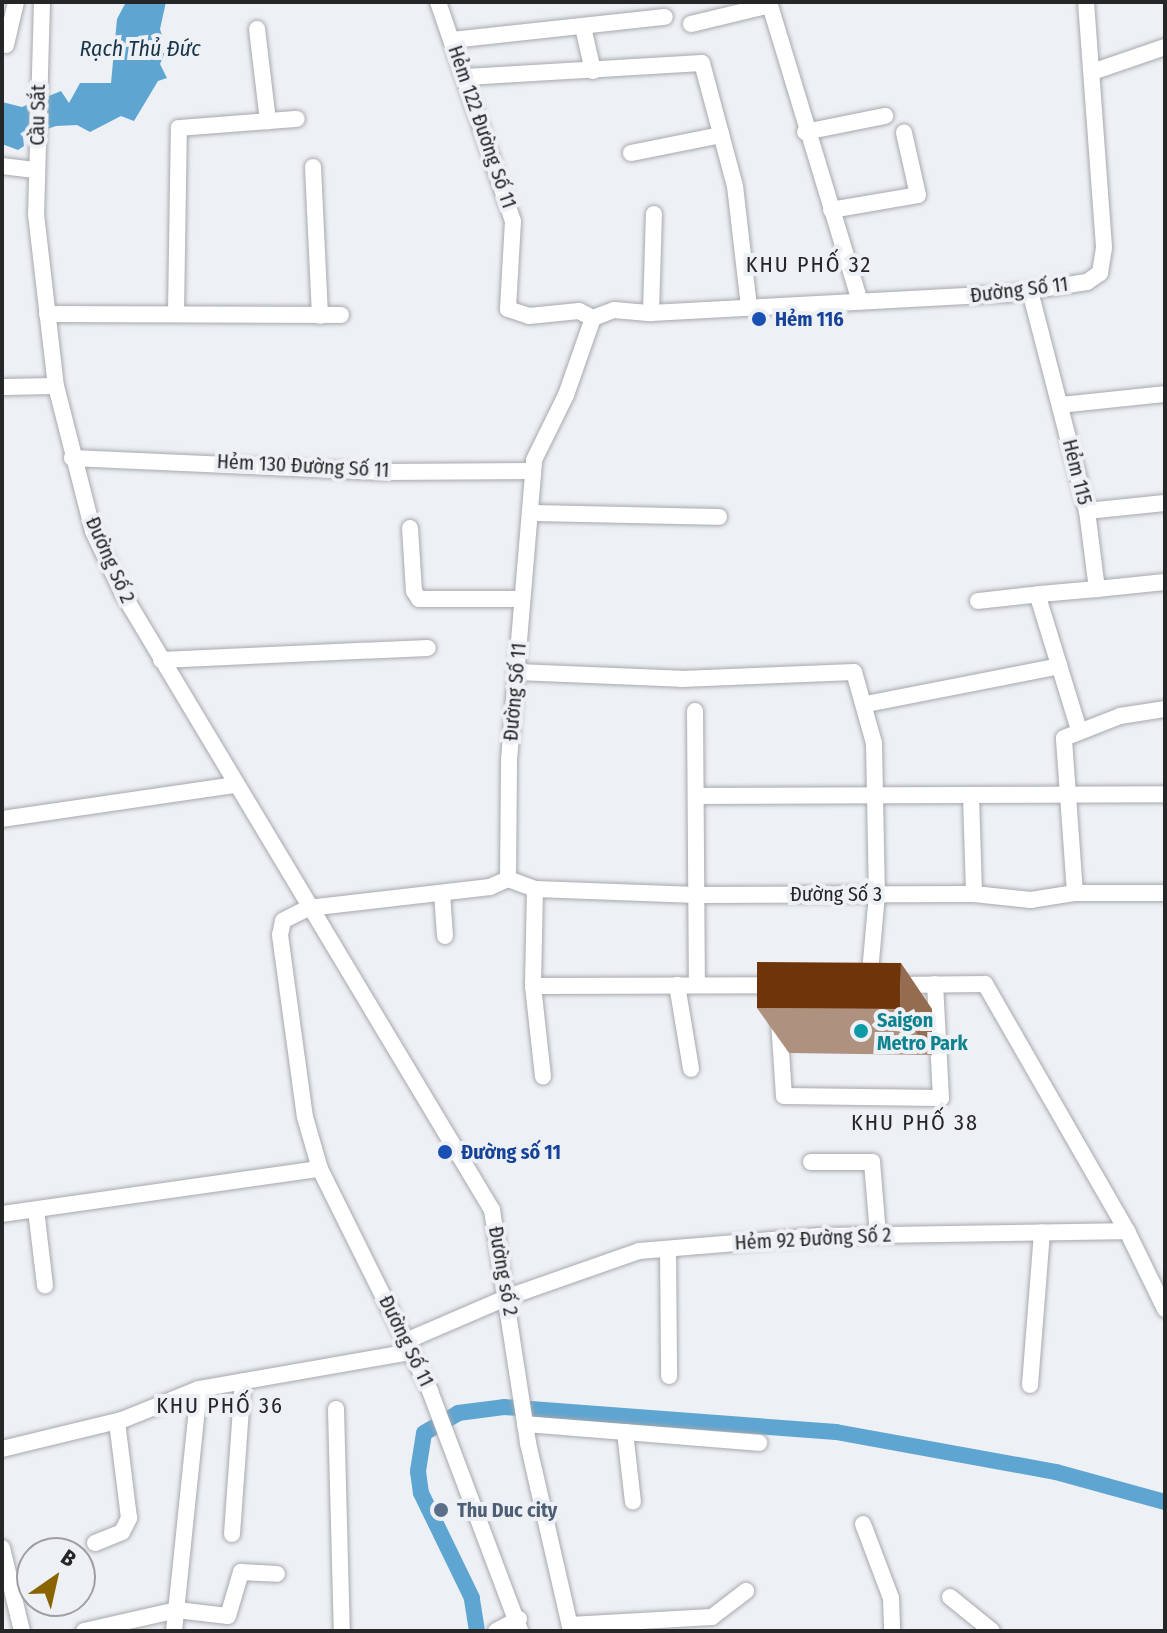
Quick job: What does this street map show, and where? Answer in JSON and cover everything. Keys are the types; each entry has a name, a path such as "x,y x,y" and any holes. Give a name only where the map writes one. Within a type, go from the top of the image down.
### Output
{"street":[{"path":"6,45 16,2"},
{"name":"Cầu Sắt","path":"37,170 42,2"},
{"name":"Hẻm 122 Đường Số 11","path":"438,2 513,221 508,309 529,316 579,311 593,318"},
{"path":"1086,2 1095,71 1165,47"},
{"path":"691,24 770,4 805,132 860,302"},
{"path":"452,40 665,17"},
{"path":"583,27 593,71"},
{"path":"257,29 268,121"},
{"path":"466,77 702,63 735,186 749,307"},
{"name":"Đường Số 11","path":"508,879 509,760 533,471 593,318 614,310 651,313 860,302 1030,291 1087,282 1100,273 1104,247 1095,71"},
{"path":"805,132 885,116"},
{"path":"176,312 179,128 297,119"},
{"path":"831,210 918,195 904,133"},
{"path":"631,153 721,135"},
{"path":"2,166 37,170"},
{"path":"313,167 320,316"},
{"name":"Đường Số 2","path":"37,170 47,314 56,386 93,531 161,660 308,908"},
{"path":"651,313 654,214"},
{"name":"Hẻm 115","path":"1030,291 1087,511 1097,589"},
{"path":"47,314 176,312 341,315"},
{"path":"2,387 56,386"},
{"path":"1060,405 1165,394"},
{"name":"Hẻm 130 Đường Số 11","path":"72,458 383,472 533,471"},
{"path":"1087,511 1165,503"},
{"path":"530,513 719,517"},
{"path":"410,528 419,599 522,599"},
{"path":"978,601 1165,582"},
{"path":"1040,594 1079,730"},
{"path":"161,660 428,648"},
{"path":"866,704 1059,666"},
{"path":"517,672 681,679 848,669 866,704 874,743 877,894 861,985 985,984 1127,1231 1163,1301"},
{"path":"1075,893 1071,797 1064,738 1079,730 1165,709"},
{"path":"695,711 697,985"},
{"path":"2,819 235,785"},
{"path":"696,796 1071,797 1165,794"},
{"path":"971,797 974,894"},
{"path":"308,908 490,887 508,879"},
{"name":"Đường Số 3","path":"508,879 535,889 697,895 974,894 1031,900 1075,893 1165,893"},
{"path":"535,889 533,986 543,1076"},
{"path":"442,893 445,936"},
{"name":"Đường Số 11","path":"308,908 283,921 280,935 305,1117 320,1169 434,1400 519,1625"},
{"name":"Đường số 2","path":"308,908 492,1210 508,1297 525,1424 571,1628"},
{"path":"533,986 784,985 784,1096 941,1098 935,984"},
{"path":"677,985 691,1069"},
{"path":"811,1162 872,1162 878,1235"},
{"path":"2,1214 320,1169"},
{"path":"36,1210 45,1285"},
{"name":"Hẻm 92 Đường Số 2","path":"2,1449 117,1422 199,1389 409,1346 508,1297 639,1251 878,1235 1127,1231"},
{"path":"1030,1385 1042,1232"},
{"path":"668,1249 669,1376"},
{"path":"232,1534 243,1381"},
{"path":"174,1631 199,1389"},
{"path":"336,1409 342,1631"},
{"path":"96,1543 122,1532 129,1518 117,1422"},
{"path":"525,1424 759,1443"},
{"path":"625,1432 633,1502"},
{"path":"863,1524 891,1598 892,1631"},
{"path":"2,1548 22,1631"},
{"path":"84,1631 177,1610 228,1616 241,1572 277,1574"},
{"path":"571,1628 712,1624 746,1591"},
{"path":"950,1597 992,1631"},
{"path":"496,1631 519,1625"}],"water":[{"name":"Rạch Thủ Đức","path":"126,2 166,2 160,29 166,50 160,64 167,78 158,81 134,121 121,116 90,132 77,125 56,126 23,137 24,146 18,150 2,144 2,102 22,107 61,91 69,103 80,83 111,83 117,19"}],"building":[{"path":"757,962 901,963 900,1009 757,1008"}],"waterway":[{"path":"477,1631 472,1598 421,1493 418,1471 424,1433 458,1413 504,1407 836,1432 1056,1472 1165,1502"}],"place":[{"name":"Hẻm 116","path":"759,319"},
{"name":"Saigon Metro Park","path":"861,1031"},
{"name":"Đường số 11","path":"445,1152"},
{"name":"Thu Duc city","path":"441,1510"}],"district":[{"name":"KHU PHỐ 32","path":"809,265"},
{"name":"KHU PHỐ 38","path":"915,1123"},
{"name":"KHU PHỐ 36","path":"220,1406"}]}
